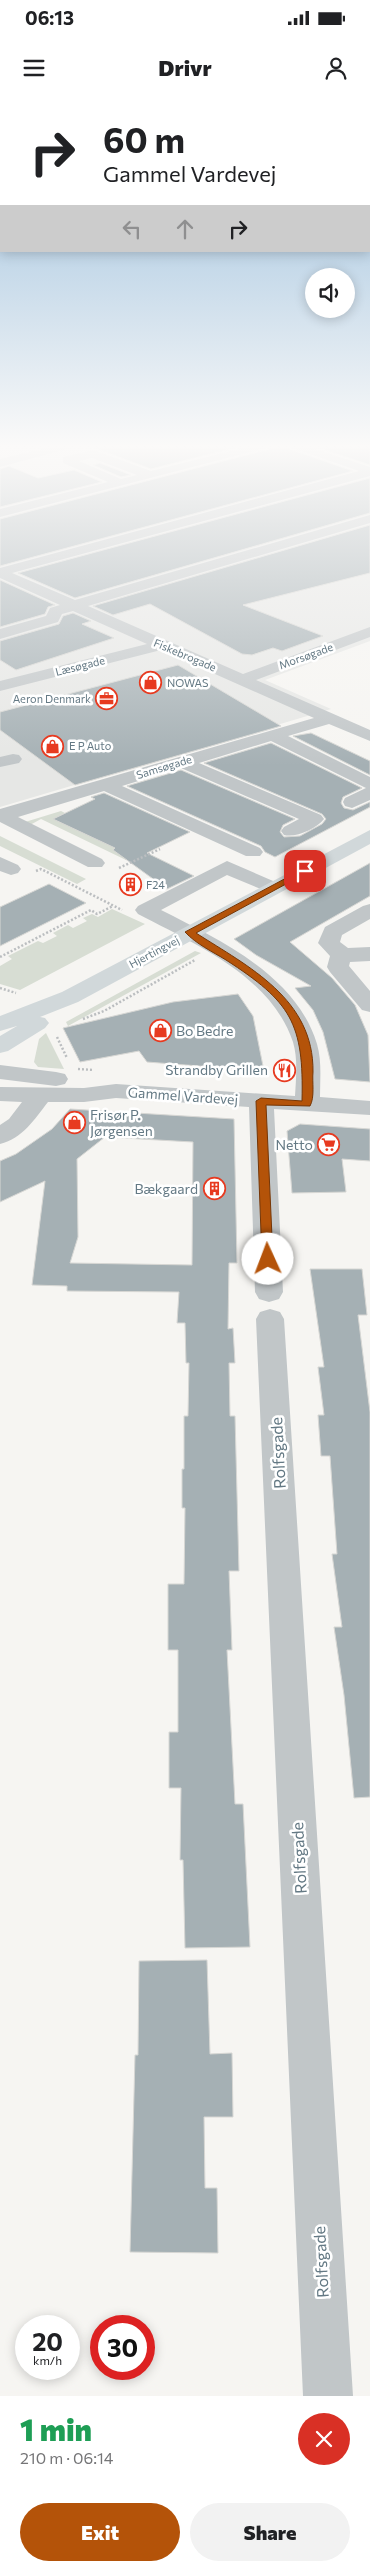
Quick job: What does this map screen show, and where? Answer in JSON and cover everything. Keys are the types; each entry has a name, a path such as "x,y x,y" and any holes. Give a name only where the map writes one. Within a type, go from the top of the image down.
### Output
{"main road":[{"name":"Hjertingvej","path":"0,1024 70,997 370,836"},
{"name":"Hjertingvej","path":"0,1046 42,1020 70,997"}],"street":[{"path":"0,573 79,551"},
{"path":"36,610 55,611 260,551"},
{"name":"Fiskebrogade","path":"0,573 370,736"},
{"path":"0,634 53,619 55,611"},
{"name":"Morsøgade","path":"241,680 370,632"},
{"name":"Læsøgade","path":"0,686 161,645"},
{"name":"Samsøgade","path":"0,816 328,718"},
{"path":"272,735 370,784"},
{"path":"182,762 314,819 291,830"},
{"path":"105,785 253,852"},
{"path":"352,802 370,793"},
{"path":"0,816 95,863"},
{"path":"272,888 227,867 145,910 190,932 263,980 288,1006 301,1030 306,1045 308,1064 307,1104"},
{"path":"140,891 161,902"},
{"path":"344,956 329,943 333,932 370,910"},
{"path":"370,954 350,954 339,958 338,967 370,1005"},
{"name":"Gammel Vardevej","path":"0,1072 91,1082 116,1091"},
{"name":"Gammel Vardevej","path":"0,1094 84,1095 116,1091 370,1108"},
{"path":"0,1136 18,1124 42,1094"},
{"name":"Rolfsgade","path":"261,1101 270,1306 328,2396"}],"path":[{"path":"33,872 40,869 129,914"},
{"path":"0,957 91,910 96,914 113,906"},
{"path":"78,1021 104,1010 215,949"},
{"path":"0,988 20,995 14,998"}],"shaded area":[{"path":"0,551 370,551 370,641 265,680 331,709 0,807"},
{"path":"61,811 65,813 53,819 135,857 126,860 41,819 30,825 25,822"},
{"path":"0,836 86,879 77,884 0,846"},
{"path":"112,909 145,924 20,990 0,984 0,966 12,959 8,956 38,941 43,943 57,936 53,933 68,925 73,928 87,921 83,918 92,914 98,917"},
{"path":"195,951 201,953 68,1026 66,1022"},
{"path":"46,1033 64,1069 38,1067 34,1062 39,1039"}],"building":[{"path":"0,551 55,551 0,566"},
{"path":"99,551 238,551 75,598 18,573"},
{"path":"281,551 370,551 370,573 243,605 323,636 282,651 273,648 252,655 242,654 150,604 113,615 93,606"},
{"path":"0,580 55,605 48,607 45,614 0,627"},
{"path":"73,613 91,621 82,624 114,638 16,670 0,660 0,641 59,624 63,616"},
{"path":"178,665 281,726 75,785 0,730 0,712"},
{"path":"311,733 370,761 370,775 293,736"},
{"path":"271,743 362,788 343,797 341,803 344,808 353,810 370,802 370,807 275,857 265,852 261,846 127,786 181,770 295,819 283,825 280,832 284,837 300,836 322,824 326,819 322,814 204,763"},
{"path":"104,793 190,832 147,853 194,876 167,889 113,850 115,848 53,819 95,799 91,797"},
{"path":"370,863 370,896 290,942 332,978 355,1005 368,1035 370,1082 335,1079 323,1032 313,1010 295,988 311,986 256,955 234,939"},
{"path":"49,884 86,903 0,946 0,907"},
{"name":"Bo Bedre","path":"238,994 253,1016 264,1071 147,1062 139,1051 80,1062 63,1028 173,1002"},
{"path":"70,1109 234,1119 237,1263 229,1263 228,1329 233,1328 235,1363 229,1363 230,1416 235,1416 239,1571 229,1571 232,1650 227,1650 235,1804 243,1804 250,1947 185,1948 183,1860 180,1860 181,1788 169,1788 169,1732 178,1732 178,1650 168,1650 168,1584 184,1584 185,1508 182,1508 182,1469 184,1469 184,1416 188,1416 189,1363 186,1363 185,1323 177,1323 179,1292 67,1291 67,1286 32,1285 45,1181 0,1202 0,1161 16,1154 52,1129","holes":["105,1137 193,1142 192,1265 70,1263 78,1237 77,1159"]},
{"name":"Netto","path":"300,1124 370,1129 370,1161 342,1159 346,1192 292,1193 287,1131"},
{"path":"310,1269 362,1269 367,1315 358,1315 370,1412 370,1797 354,1798 344,1695 334,1627 342,1627 332,1554 337,1554 330,1456 321,1456 318,1415 324,1415 318,1367 324,1367"},
{"path":"207,1960 210,2054 232,2053 233,2117 204,2117 205,2188 217,2188 218,2253 130,2252 135,2055 138,2055 139,1961"}],"place":[{"name":"NOWAS","path":"151,683"},
{"name":"Aeron Denmark","path":"107,699"},
{"name":"E P Auto","path":"53,746"},
{"name":"F24","path":"130,885"},
{"name":"Bo Bedre","path":"160,1031"},
{"name":"Strandby Grillen","path":"284,1070"},
{"name":"Frisør P. Jørgensen","path":"74,1123"},
{"name":"Netto","path":"329,1145"},
{"name":"Bækgaard","path":"214,1189"}],"route":[{"path":"268,1259 261,1101 307,1104 308,1064 306,1045 301,1030 288,1006 263,980 238,962 202,942 190,932 305,871"}]}
